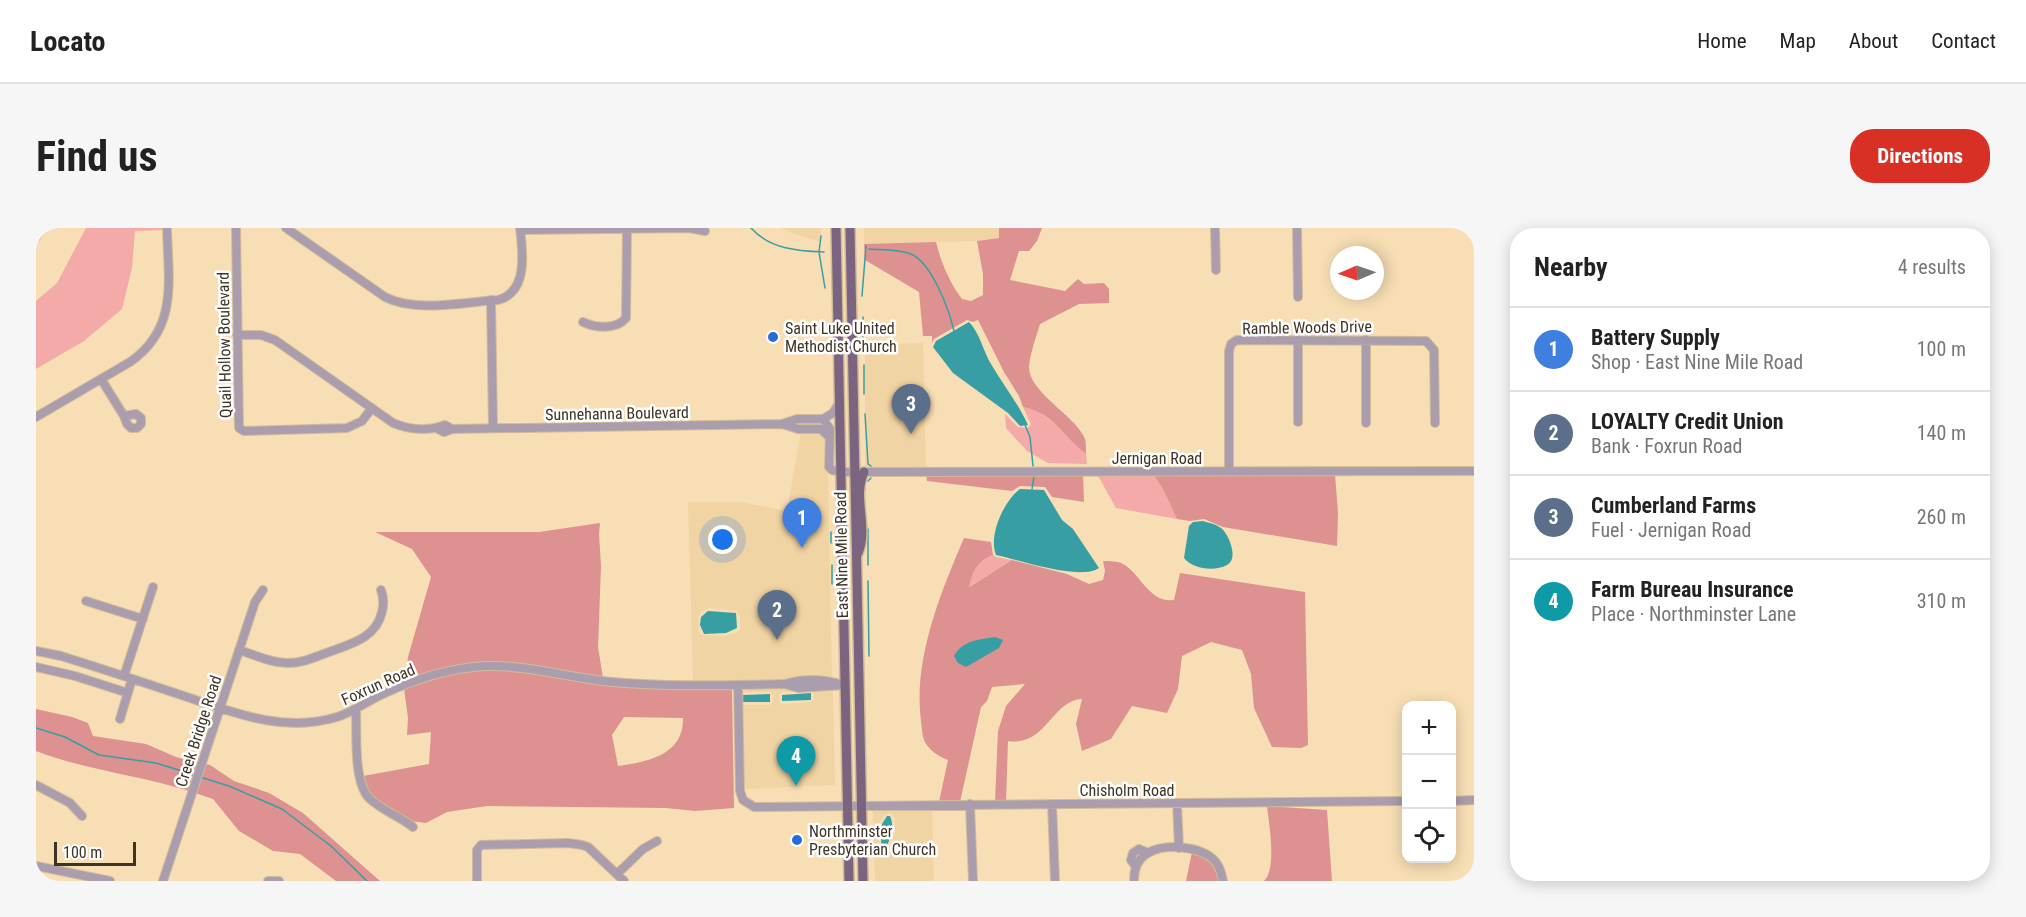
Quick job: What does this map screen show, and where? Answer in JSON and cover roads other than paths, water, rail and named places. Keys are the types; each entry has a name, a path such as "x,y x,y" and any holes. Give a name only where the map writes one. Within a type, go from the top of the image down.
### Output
{"main road":[{"name":"East Nine Mile Road","path":"836,228 849,881"},
{"name":"East Nine Mile Road","path":"850,228 859,472 856,572 863,881"},
{"path":"838,346 843,359 845,457 848,468 859,472"},
{"path":"856,572 854,666 852,675 845,685 853,695 855,702 857,773 861,783"}],"street":[{"path":"36,237 42,228"},
{"path":"36,417 101,380 143,352 155,338 168,303 167,228"},
{"name":"Quail Hollow Boulevard","path":"236,228 238,424 241,429 347,428 362,421 372,408"},
{"path":"286,228 380,294 397,302 422,305 491,300 508,296 520,281 520,229 689,228 705,231"},
{"path":"1215,228 1216,270"},
{"path":"1297,228 1298,297"},
{"path":"583,322 596,326 615,326 626,318 627,229"},
{"path":"491,300 493,428"},
{"name":"Sunnehanna Boulevard","path":"237,335 261,335 272,338 372,408 401,426 414,429 438,429 444,432 452,429 493,428 782,424 797,419 823,419"},
{"name":"Ramble Woods Drive","path":"1229,471 1229,347 1237,340 1423,340 1430,343 1434,350 1435,423"},
{"path":"1298,340 1298,422"},
{"path":"1366,340 1366,423"},
{"path":"101,380 124,416"},
{"path":"840,402 833,413 823,419 829,425 829,468 832,471 841,472"},
{"name":"Sunnehanna Boulevard","path":"782,424 798,429 821,429 828,436"},
{"name":"Jernigan Road","path":"841,472 1474,471"},
{"path":"120,719 128,693 128,678 153,588"},
{"name":"Creek Bridge Road","path":"163,881 255,602 263,590"},
{"path":"239,650 269,660 295,662 308,660 358,642 369,634 380,618 384,597 381,590"},
{"path":"86,600 143,619"},
{"name":"Foxrun Road","path":"36,651 62,656 264,721 289,723 315,722 356,710 378,696 421,678 483,666 520,667 609,681 649,684 784,684 800,680 827,680 845,685"},
{"path":"36,667 75,676 128,693"},
{"name":"Chisholm Road","path":"738,685 740,791 743,800 754,807 1402,801"},
{"path":"356,710 359,775 362,786 369,798 413,827"},
{"path":"36,785 70,803 82,816"},
{"path":"1456,801 1474,800"},
{"path":"1177,803 1179,848"},
{"path":"970,804 973,881"},
{"path":"1052,804 1054,881"},
{"path":"617,874 643,849 657,841"},
{"path":"477,881 478,847 481,845 575,843 588,847 624,881"},
{"path":"1134,881 1136,867 1148,853 1179,848 1197,849 1209,856 1219,866 1223,881"},
{"path":"36,866 110,881"},
{"path":"268,881 279,881"}],"water":[{"path":"969,322 1028,425 1020,426 1008,413 953,373 933,347 936,341"},
{"path":"1020,489 1044,490 1062,520 1073,529 1099,568 1090,571 1064,571 996,555 994,538 999,519 1008,502"},
{"path":"1203,521 1219,527 1227,535 1232,546 1232,558 1227,565 1204,568 1193,565 1184,558 1189,526 1193,522"},
{"path":"708,611 736,613 737,628 726,633 704,634 700,625 701,617"},
{"path":"995,637 1003,640 999,648 966,667 958,663 954,656 966,644"},
{"path":"811,693 811,700 782,701 782,695"},
{"path":"770,694 770,702 743,702 743,695"},
{"path":"887,816 890,816 891,820 891,836 886,848 883,848 881,845 882,824"}],"waterway":[{"path":"751,228 775,245 794,250 824,252"},
{"path":"821,236 819,252 825,288"},
{"path":"862,296 866,246"},
{"path":"869,249 901,251 919,259 939,288 954,331"},
{"path":"863,317 863,349"},
{"path":"864,365 864,394"},
{"path":"865,414 868,464 871,466"},
{"path":"1025,425 1030,437 1033,466"},
{"path":"1032,489 1034,476"},
{"path":"868,481 871,478"},
{"path":"868,529 868,565"},
{"path":"831,532 831,543"},
{"path":"832,565 832,584"},
{"path":"868,581 869,656"},
{"path":"36,728 65,737 99,755 156,763 195,775"},
{"path":"200,777 229,786 282,809 331,846 367,881"}],"place":[{"name":"Saint Luke United Methodist Church","path":"773,337"},
{"name":"Cumberland Farms","path":"911,434"},
{"name":"Battery Supply","path":"802,548"},
{"name":"LOYALTY Credit Union","path":"777,640"},
{"name":"Farm Bureau Insurance","path":"796,786"},
{"name":"Northminster Presbyterian Church","path":"797,840"}]}
